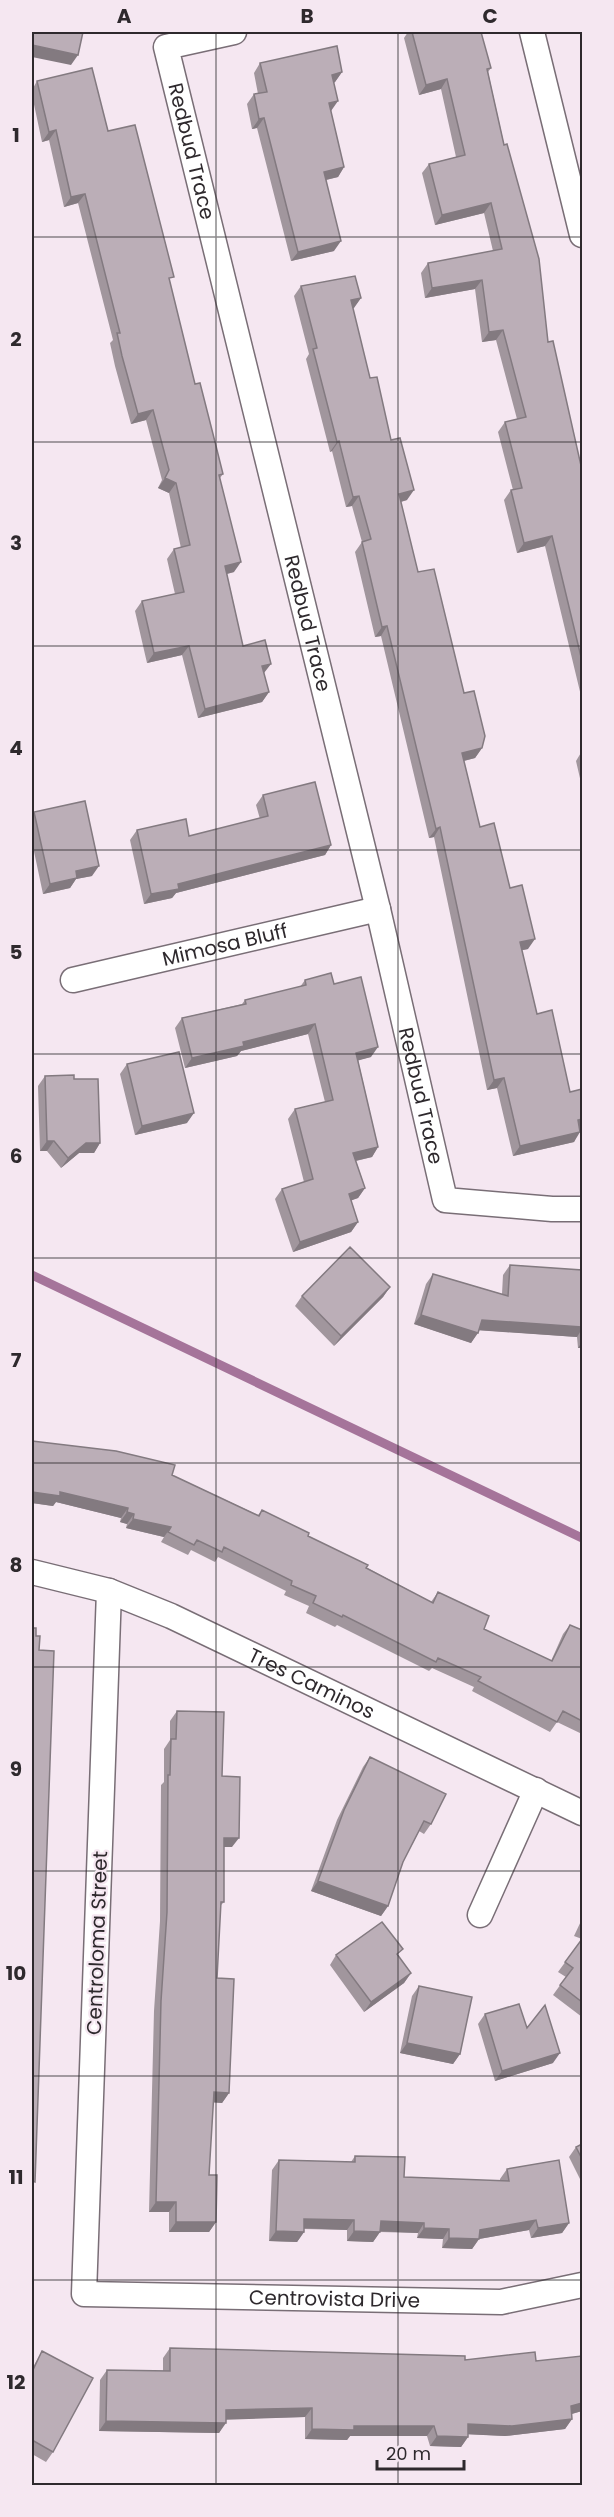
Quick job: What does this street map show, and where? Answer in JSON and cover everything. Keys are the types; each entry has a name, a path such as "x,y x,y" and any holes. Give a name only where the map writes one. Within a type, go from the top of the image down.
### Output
{"street":[{"name":"Redbud Trace","path":"234,32 166,47 378,909 445,1200 552,1209 582,1209"},
{"path":"532,32 582,234"},
{"name":"Mimosa Bluff","path":"72,980 378,909"},
{"name":"Tres Caminos","path":"32,1572 109,1591 171,1616 582,1813"},
{"name":"Centroloma Street","path":"84,2294 109,1591"},
{"path":"480,1915 536,1790"},
{"name":"Centrovista Drive","path":"84,2294 501,2302 582,2285"}],"building":[{"path":"32,32 83,32 78,55 32,45"},
{"path":"412,32 481,32 491,68 487,69 504,145 507,144 539,259 548,342 553,341 582,470 582,661 552,536 524,543 511,490 522,488 505,422 526,417 503,330 489,332 482,280 432,288 428,263 502,249 491,203 442,215 429,164 465,155 447,79 426,85"},
{"path":"337,46 342,72 332,75 338,101 329,103 344,167 324,172 341,241 298,252 264,118 259,119 254,94 267,92 260,63"},
{"path":"92,68 108,131 135,125 174,277 169,278 195,384 200,383 223,474 219,475 241,562 225,566 243,646 265,640 271,664 262,666 269,692 205,709 189,646 154,653 142,601 184,592 174,549 190,545 176,483 165,478 169,470 153,410 138,414 122,356 117,333 120,333 85,194 71,197 56,130 49,132 37,81"},
{"path":"355,276 361,298 351,300 370,378 377,377 391,440 400,438 414,490 399,494 418,572 434,569 464,693 474,691 485,736 482,748 462,753 480,827 494,823 510,888 522,885 535,939 520,942 537,1014 552,1010 570,1092 582,1089 582,1119 578,1120 580,1132 520,1146 504,1078 494,1080 440,827 436,829 387,626 382,627 362,542 371,539 359,496 353,497 339,441 337,442 313,349 317,348 301,286"},
{"path":"315,782 331,845 178,884 179,889 151,894 137,830 186,819 189,836 268,816 263,795"},
{"path":"85,801 99,866 76,871 77,878 50,884 34,812"},
{"path":"331,973 334,984 361,977 378,1047 356,1053 378,1147 353,1153 365,1188 349,1194 358,1222 300,1242 282,1189 313,1179 295,1109 333,1100 315,1024 243,1042 244,1046 192,1058 182,1018 246,1004 245,1000 306,985 305,980"},
{"path":"179,1052 194,1113 142,1126 127,1064"},
{"path":"74,1075 74,1079 98,1079 100,1143 86,1143 68,1158 54,1141 47,1141 45,1076"},
{"path":"350,1247 390,1287 341,1336 302,1296"},
{"path":"510,1265 582,1270 582,1327 482,1320 478,1333 421,1315 433,1274 508,1296"},
{"path":"32,1441 116,1451 175,1465 172,1475 259,1516 262,1510 309,1533 308,1536 368,1565 366,1568 433,1603 438,1592 489,1616 484,1629 552,1661 570,1625 582,1630 582,1721 563,1711 557,1722 478,1681 481,1677 438,1658 436,1662 343,1615 342,1617 313,1603 316,1596 291,1585 292,1581 224,1547 222,1552 197,1540 194,1545 168,1532 171,1527 133,1519 134,1514 127,1512 128,1508 60,1492 60,1496 32,1492"},
{"path":"32,1628 36,1628 36,1636 40,1636 39,1650 54,1651 35,2182 32,2181"},
{"path":"177,1711 224,1712 222,1776 240,1777 239,1838 224,1838 224,1902 221,1902 217,1978 234,1979 229,2093 214,2092 209,2175 217,2175 216,2222 176,2222 176,2202 156,2202 161,2001 167,1912 168,1775 170,1775 171,1739 176,1739"},
{"path":"370,1757 446,1794 431,1824 424,1821 403,1862 388,1906 318,1881 344,1810"},
{"path":"382,1922 403,1949 397,1954 411,1973 371,2002 336,1955"},
{"path":"582,1939 582,2002 560,1985 573,1968 565,1962"},
{"path":"419,1986 472,1997 460,2054 407,2043"},
{"path":"519,2004 527,2028 545,2005 560,2053 502,2071 485,2014"},
{"path":"582,2144 582,2159 576,2147"},
{"path":"355,2156 405,2157 404,2177 509,2181 507,2169 559,2160 569,2223 538,2228 536,2220 480,2230 479,2239 449,2238 449,2229 424,2228 424,2223 381,2221 380,2232 354,2231 354,2220 304,2219 304,2232 276,2231 279,2160 355,2162"},
{"path":"170,2348 465,2356 465,2360 535,2352 536,2361 582,2356 582,2403 571,2406 572,2419 512,2426 468,2424 468,2437 437,2436 434,2426 354,2426 354,2430 312,2429 312,2408 226,2410 226,2423 106,2421 107,2370 170,2371"},
{"path":"42,2351 93,2378 53,2452 32,2440 32,2372"}],"waterway":[{"path":"32,1275 582,1538"}]}
